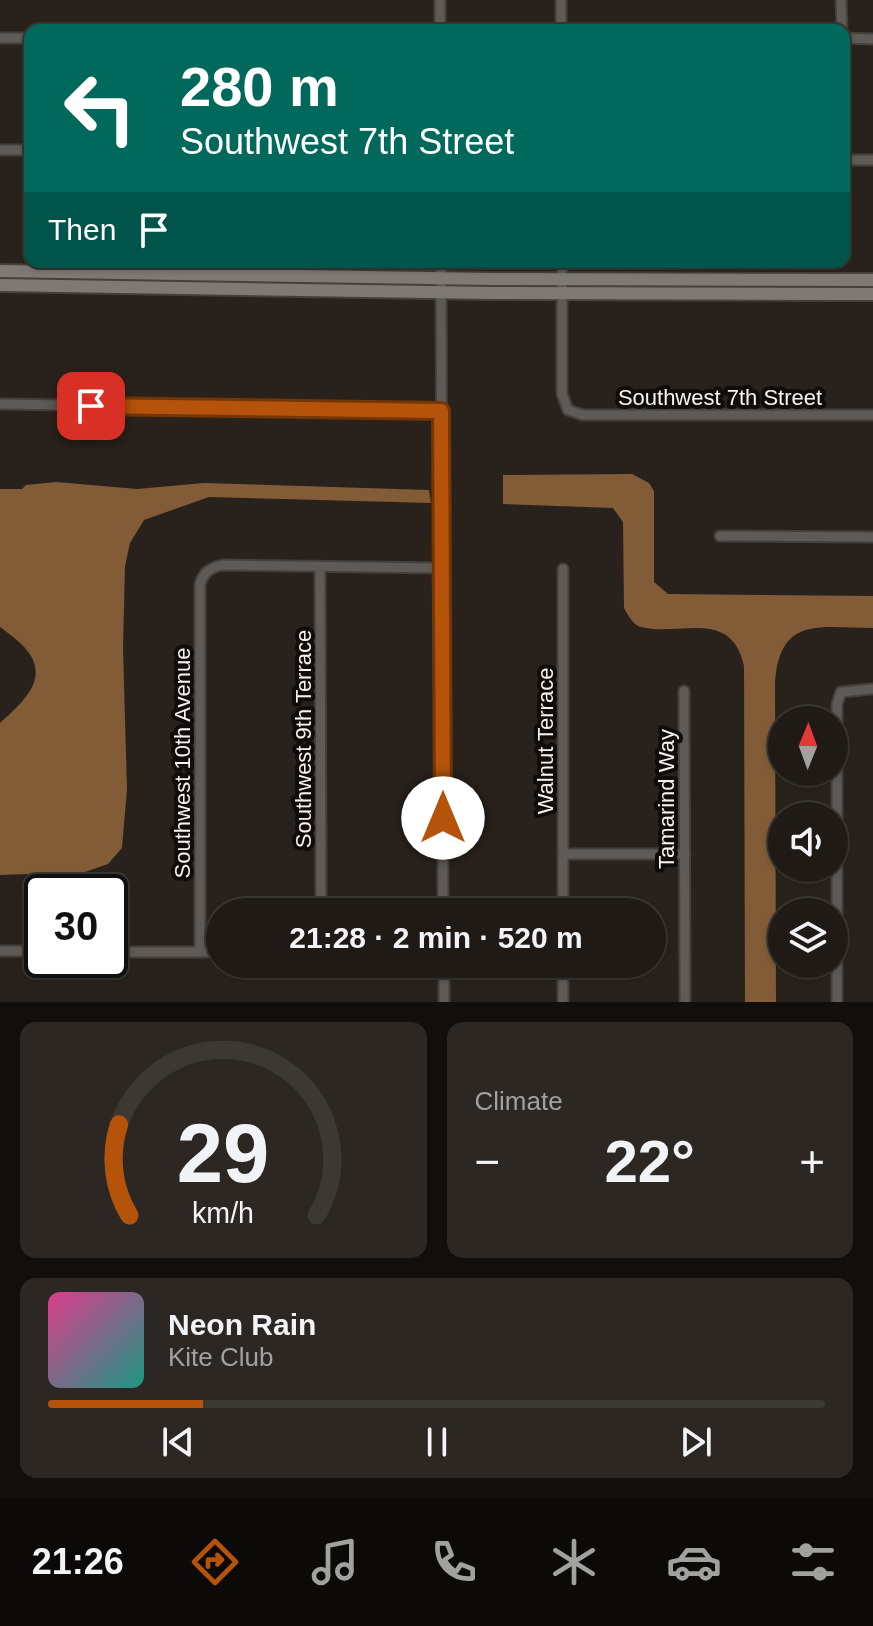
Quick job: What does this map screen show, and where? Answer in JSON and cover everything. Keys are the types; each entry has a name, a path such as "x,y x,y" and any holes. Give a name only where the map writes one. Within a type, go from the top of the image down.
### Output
{"street":[{"path":"440,0 440,24"},
{"path":"561,0 561,24"},
{"path":"841,0 842,24"},
{"path":"0,38 24,38"},
{"path":"850,38 873,39"},
{"path":"0,150 24,150"},
{"path":"850,160 873,160"},
{"path":"441,268 443,898"},
{"path":"562,268 562,294"},
{"path":"0,271 441,278 873,280"},
{"path":"171,273 171,288"},
{"path":"812,279 812,294"},
{"path":"0,285 562,294 873,294"},
{"name":"Southwest 7th Street","path":"562,294 562,394 568,410 583,415 873,415"},
{"path":"0,404 441,411"},
{"path":"720,536 873,537"},
{"name":"Southwest 10th Avenue","path":"200,952 200,584 203,575 212,567 222,565 320,566"},
{"path":"320,566 442,568"},
{"name":"Southwest 9th Terrace","path":"320,566 321,898"},
{"name":"Walnut Terrace","path":"563,569 563,898"},
{"path":"837,1002 837,704 841,692 873,689"},
{"name":"Tamarind Way","path":"684,691 685,1002"},
{"path":"564,854 685,854"},
{"path":"0,951 24,951"},
{"path":"128,952 206,952"},
{"path":"444,978 444,1002"},
{"path":"563,978 563,1002"}],"shaded area":[{"path":"632,474 649,483 654,491 654,582 668,594 873,596 873,628 805,630 784,647 778,662 775,706 768,706 768,786 775,786 775,802 768,802 768,882 776,882 776,898 768,898 768,978 776,978 776,1002 745,1002 744,666 737,648 728,636 716,630 638,626 624,608 623,522 613,508 503,504 503,475"},
{"path":"56,482 137,489 204,483 429,490 431,503 209,497 144,520 130,543 125,566 123,648 127,789 122,848 108,864 85,872 0,875 0,723 25,698 35,680 36,670 25,648 0,627 0,489 22,489 26,485"}],"route":[{"path":"91,406 441,411 443,818"}]}
